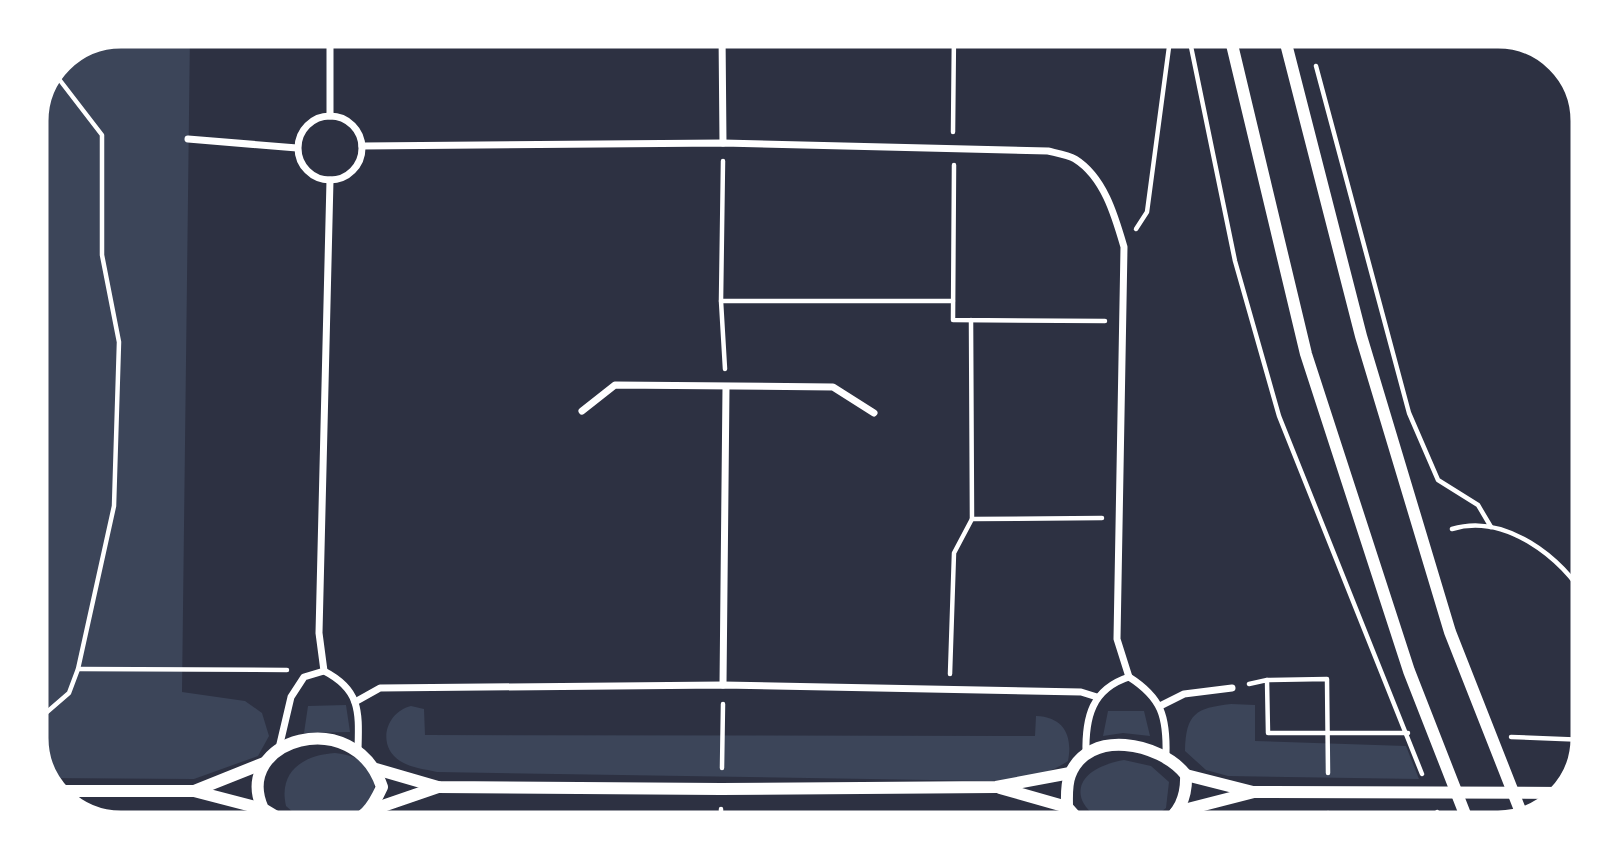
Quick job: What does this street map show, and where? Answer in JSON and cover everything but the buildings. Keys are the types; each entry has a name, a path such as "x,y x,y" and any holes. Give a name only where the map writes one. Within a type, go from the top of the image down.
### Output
{"street":[{"path":"330,44 330,116"},
{"path":"722,44 723,143"},
{"path":"1232,44 1306,355 1409,671 1465,815"},
{"path":"1286,44 1361,336 1450,632 1521,812"},
{"path":"330,116 352,124 359,134 362,146 360,158 353,170 343,177 330,180 318,178 307,171 297,148 301,134 309,123 330,116"},
{"path":"188,139 297,148"},
{"path":"362,146 723,143 1048,151 1074,159 1093,175 1113,209 1124,247 1117,639 1129,677 1150,690 1160,706 1166,732 1166,755"},
{"path":"324,671 319,633 330,180"},
{"path":"582,411 615,385 833,387 874,413"},
{"path":"723,685 726,387"},
{"path":"279,749 291,696 304,677 324,671 349,687 359,716 358,750"},
{"path":"1086,754 1085,731 1097,697 1109,684 1129,677"},
{"path":"355,702 380,688 723,685 1081,692 1097,697"},
{"path":"1160,706 1184,694 1232,688"},
{"path":"269,815 263,809 255,786 264,764 279,749 298,741 320,738 339,741 358,750 376,769 382,788 366,815"},
{"path":"1067,807 1070,773 1086,754 1114,745 1135,745 1166,755 1186,775 1254,792 1552,793"},
{"path":"194,791 264,764"},
{"path":"376,769 438,787 721,789 996,787 1070,773"},
{"path":"1174,815 1187,793 1186,775"},
{"path":"371,810 438,787"},
{"path":"996,787 1067,807 1074,815"},
{"path":"64,790 194,791 263,809"},
{"path":"1177,812 1254,792"}],"path":[{"path":"954,44 953,320 1123,321"},
{"path":"1124,247 1147,212 1169,44"},
{"path":"1190,44 1235,261 1279,416 1424,778"},
{"path":"1315,60 1409,412 1438,480 1478,505 1491,527"},
{"path":"44,714 69,693 78,669 114,506 119,342 102,255 102,135 58,77"},
{"path":"723,143 721,301 726,387"},
{"path":"721,301 953,301"},
{"path":"950,690 954,553 972,519 971,320"},
{"path":"972,519 1119,518"},
{"path":"1452,529 1469,524 1491,527 1526,540 1575,579"},
{"path":"78,669 324,671"},
{"path":"1232,688 1267,680 1327,679 1327,732"},
{"path":"1267,680 1268,733 1395,733"},
{"path":"721,815 723,685"},
{"path":"1433,803 1438,815"}],"shaded area":[{"path":"190,44 182,692 245,701 262,713 269,736 258,756 194,779 55,778 45,753 44,116 50,91 66,66 91,50 106,45"},
{"path":"1231,704 1255,705 1255,741 1406,746 1419,779 1228,776 1206,770 1185,751 1191,721 1201,711"},
{"path":"346,705 350,732 304,733 308,706"},
{"path":"411,706 424,709 425,735 1035,736 1036,716 1046,717 1060,724 1067,736 1069,752 1068,761 1050,770 1032,776 992,781 437,772 400,761 388,747 386,738 390,722 402,709"},
{"path":"1108,711 1144,711 1150,736 1123,733 1103,736"},
{"path":"324,754 348,755 365,762 373,775 374,794 371,806 355,815 297,815 286,806 286,783 290,774 304,761"},
{"path":"1124,760 1151,766 1169,782 1166,808 1154,815 1095,815 1088,810 1081,796 1083,782 1097,769"},
{"path":"1429,812 1430,815 1219,815"}]}
